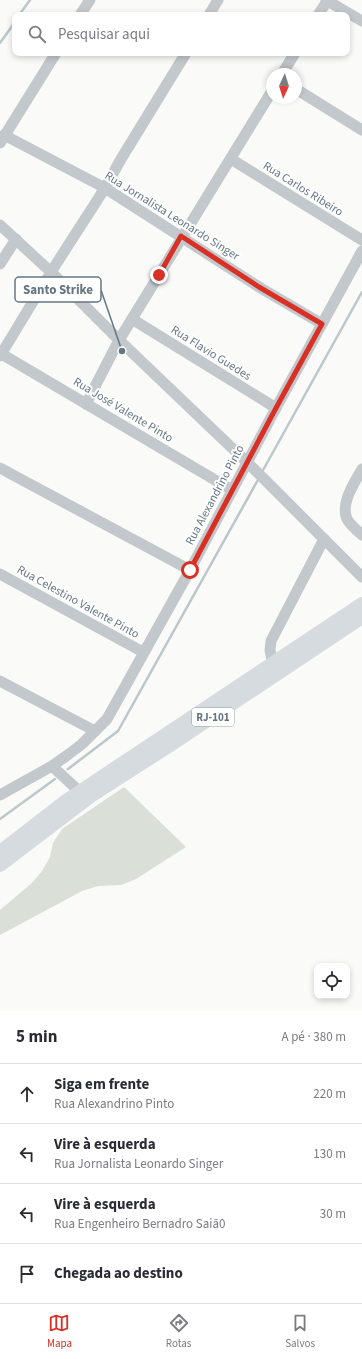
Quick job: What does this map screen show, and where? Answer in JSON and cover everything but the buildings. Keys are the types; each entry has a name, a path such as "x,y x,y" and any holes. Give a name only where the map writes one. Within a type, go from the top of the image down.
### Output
{"main road":[{"name":"RJ-101","path":"0,852 80,792 362,604"},
{"name":"RJ-101","path":"0,864 92,795 362,618"}],"street":[{"path":"82,12 90,0"},
{"path":"211,12 218,0"},
{"path":"320,12 327,0 347,12"},
{"path":"350,14 362,21"},
{"path":"2,139 54,56"},
{"path":"0,354 105,188 184,56"},
{"path":"286,68 293,56"},
{"path":"302,93 362,130"},
{"path":"86,404 119,340 181,236 231,159 266,101"},
{"name":"Rua Jornalista Leonardo Singer","path":"2,139 105,188 259,287 322,324"},
{"name":"Rua Carlos Ribeiro","path":"231,159 362,240"},
{"path":"0,225 51,272 119,340 250,465 362,577"},
{"path":"0,264 16,239"},
{"name":"Rua Alexandrino Pinto","path":"0,795 52,766 69,754 107,719 190,570 232,490 250,465 276,408 362,251"},
{"name":"Rua Flavio Guedes","path":"132,319 276,408"},
{"name":"Rua José Valente Pinto","path":"0,354 232,490"},
{"path":"0,468 190,570"},
{"path":"362,469 349,493 346,512 350,523 362,535"},
{"path":"273,664 270,650 271,641 324,539"},
{"name":"Rua Celestino Valente Pinto","path":"0,574 143,652"},
{"path":"0,681 95,731"},
{"path":"52,766 80,792"}],"shaded area":[{"path":"124,787 186,847 136,879 121,885 98,886 82,891 0,935 0,910 32,883 42,871 50,857 53,843 62,829"}],"waterway":[{"path":"21,12 30,0"},
{"path":"0,43 12,26"},
{"path":"262,472 362,292"},
{"path":"68,769 118,731 259,478"},
{"path":"0,819 55,779"}],"place":[{"name":"Santo Strike","path":"122,351"}],"route":[{"path":"159,275 181,236 259,287 322,324 190,570"}]}
